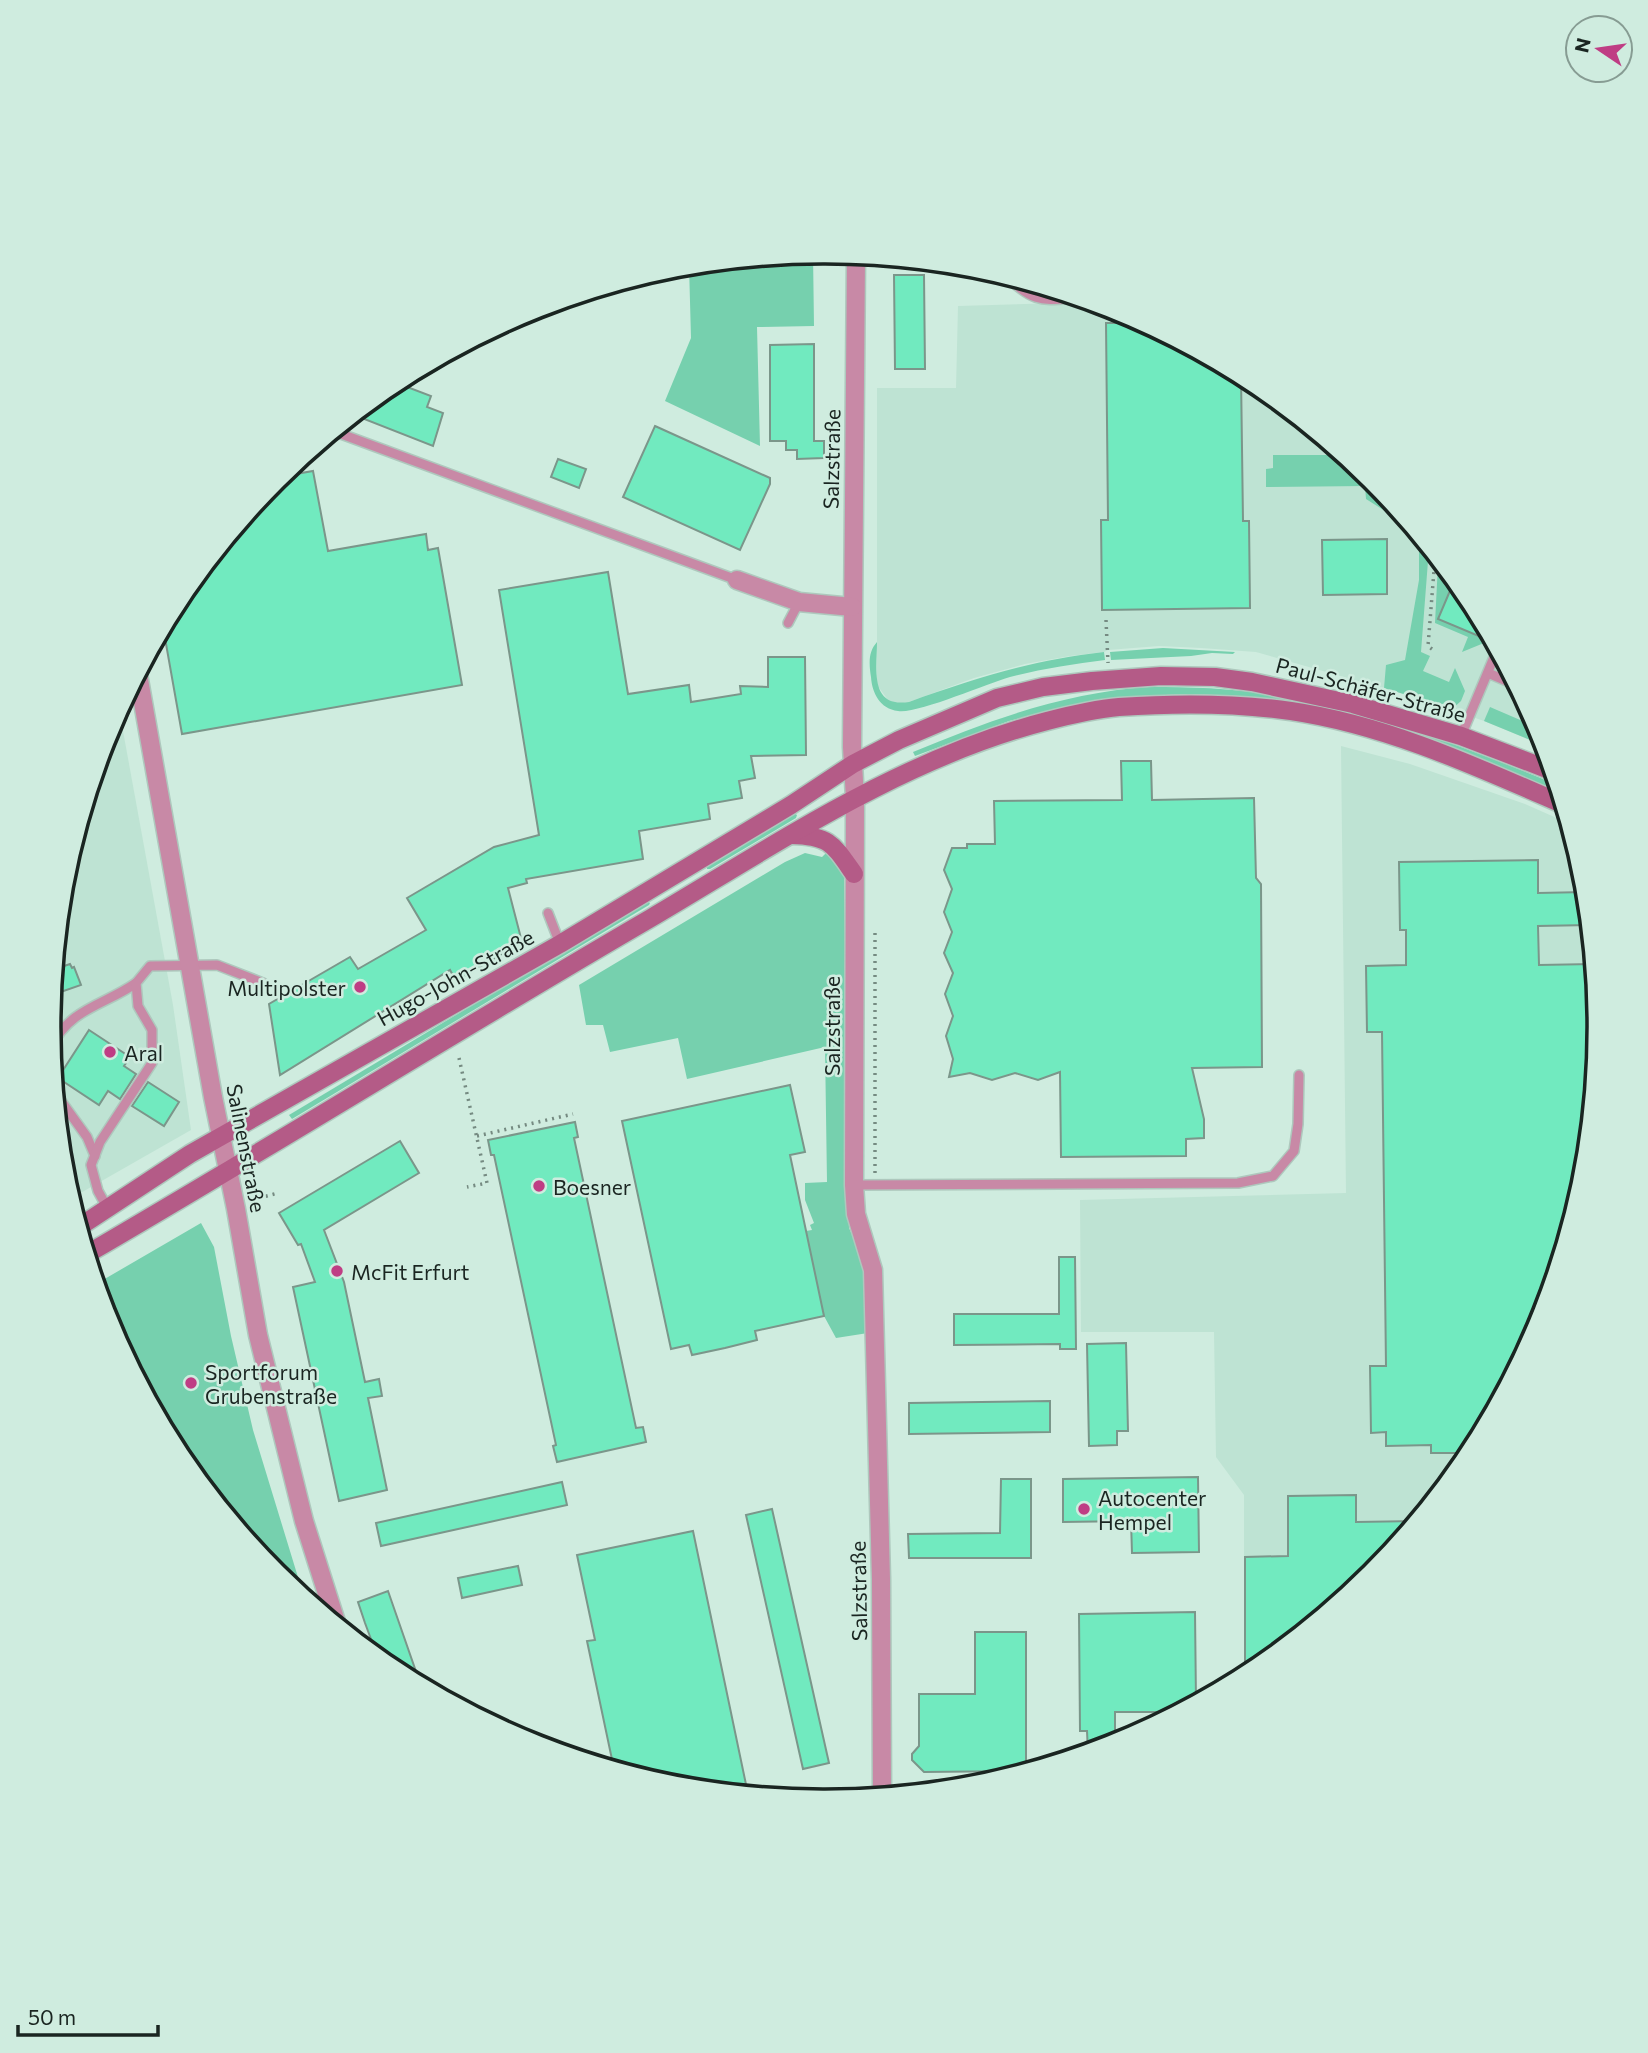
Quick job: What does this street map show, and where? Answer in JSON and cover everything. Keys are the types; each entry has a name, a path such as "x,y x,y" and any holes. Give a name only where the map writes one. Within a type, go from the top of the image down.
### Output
{"main road":[{"name":"Paul-Schäfer-Straße","path":"853,764 900,740 997,698 1043,687 1161,676 1215,677 1262,684 1353,704 1461,736 1541,767"},
{"name":"Paul-Schäfer-Straße","path":"855,798 942,756 1006,732 1074,714 1115,707 1214,704 1292,711 1340,721 1446,753 1552,800"},
{"name":"Hugo-John-Straße","path":"87,1222 190,1154 560,944 791,805 853,764"},
{"path":"95,1249 228,1172 472,1023 855,798"},
{"path":"792,835 815,836 833,845 854,874"}],"street":[{"name":"Salzstraße","path":"856,265 852,607 855,798 854,1185 856,1214 873,1270 887,1579 882,1787"},
{"path":"737,580 799,602 852,607"},
{"name":"Salinenstraße","path":"141,688 258,1335 325,1604"}],"lane":[{"path":"1023,290 1030,297 1053,299"},
{"path":"343,435 737,580"},
{"path":"788,623 799,602"},
{"path":"1461,736 1493,660"},
{"path":"1488,673 1503,679"},
{"path":"548,913 560,944"},
{"path":"61,1032 77,1014 120,994 136,983 150,966 217,965 263,983"},
{"path":"108,1209 98,1191 91,1165 100,1142 152,1063 152,1030 138,1006 136,983"},
{"path":"854,1185 1238,1183 1273,1176 1294,1151 1298,1124 1298,1075"},
{"path":"66,1108 87,1137 95,1156"}],"path":[{"path":"1432,649 1428,646 1435,570"},
{"path":"1106,620 1108,663"},
{"path":"874,925 876,1184"},
{"path":"459,1058 487,1183 467,1187"},
{"path":"477,1136 573,1114"},
{"path":"259,1198 278,1193"}],"shaded area":[{"path":"1069,304 1161,342 1248,392 1288,421 1363,487 1429,562 1485,645 1531,740 1411,696 1256,652 1201,648 1159,646 1070,656 1025,664 974,678 909,702 898,704 888,700 877,685 877,388 956,388 958,306"},
{"path":"122,728 173,1005 191,1130 80,1193 68,1126 63,1076 63,977 68,927 87,829"},
{"path":"1341,746 1410,764 1525,804 1558,818 1572,878 1585,977 1587,1026 1580,1126 1561,1224 1546,1272 1529,1318 1485,1408 1429,1491 1363,1566 1288,1632 1244,1663 1244,1495 1216,1457 1214,1332 1081,1332 1080,1200 1346,1193"}],"green space":[{"path":"813,264 814,326 757,327 760,446 665,401 691,338 689,276 774,265"},
{"path":"1273,455 1329,455 1362,486 1266,487 1266,469 1273,468"},
{"path":"1365,489 1385,511 1366,499"},
{"path":"1419,550 1428,561 1421,652 1430,656 1423,671 1449,682 1455,668 1465,691 1461,701 1452,709 1384,688 1386,665 1405,660 1419,580"},
{"path":"1437,574 1484,643 1462,652 1468,637 1435,623"},
{"path":"877,642 878,684 887,699 896,702 909,702 981,678 1053,660 1104,652 1105,660 1010,677 920,708 898,711 882,704 873,689 870,658"},
{"path":"1163,648 1235,652 1111,660 1110,652"},
{"path":"1149,687 1245,691 1349,711 1489,757 1546,780 1548,787 1458,751 1276,701 1238,696 1141,696 1059,708 1009,721 915,756 913,752 1029,709 1118,690"},
{"path":"1490,707 1523,721 1531,740 1484,721"},
{"path":"794,813 796,818 707,869 707,865"},
{"path":"827,852 836,859 844,875 849,1228 863,1266 868,1333 836,1338 824,1316 806,1231 812,1230 810,1225 814,1223 805,1200 805,1183 827,1182 825,1047 687,1079 678,1038 610,1052 603,1025 586,1025 579,985 785,862 805,853 822,857"},
{"path":"646,901 649,905 292,1119 289,1115"},
{"name":"Sportforum Grubenstraße","path":"201,1223 214,1247 253,1430 298,1579 251,1529 219,1491 190,1450 163,1408 140,1364 105,1279"}],"building":[{"path":"894,275 924,275 925,369 895,369"},
{"path":"1106,323 1118,323 1161,342 1241,388 1243,521 1249,521 1250,608 1102,610 1101,520 1108,520"},
{"path":"814,344 814,441 824,441 824,458 797,459 797,450 786,450 786,441 770,441 770,345"},
{"path":"408,387 431,396 427,407 443,413 433,446 363,419"},
{"path":"655,426 770,478 770,484 740,550 623,497"},
{"path":"558,459 586,469 579,488 551,477"},
{"path":"313,471 328,551 426,534 428,550 438,548 462,685 182,734 166,641 219,562 299,473"},
{"path":"1387,539 1387,594 1323,595 1322,540"},
{"path":"608,572 628,694 689,685 691,702 741,694 740,686 768,687 768,657 805,657 806,755 751,756 755,778 739,781 742,798 708,804 710,819 639,831 643,859 526,879 527,883 508,888 522,942 456,981 450,970 280,1075 269,1004 350,957 358,969 426,930 407,898 494,847 539,835 499,590"},
{"path":"1450,591 1479,636 1438,619"},
{"path":"1121,761 1151,761 1152,800 1254,798 1256,878 1261,884 1262,1067 1192,1068 1204,1119 1204,1138 1186,1139 1186,1156 1061,1157 1060,1072 1038,1080 1015,1073 992,1080 970,1073 949,1077 953,1059 946,1036 953,1016 945,994 953,973 944,953 952,932 944,912 952,889 944,870 952,848 967,848 967,844 995,844 994,801 1122,800"},
{"path":"1538,860 1538,893 1574,892 1580,925 1538,926 1539,965 1584,964 1585,977 1585,1076 1580,1126 1561,1224 1529,1318 1508,1364 1485,1408 1456,1453 1431,1453 1431,1445 1386,1446 1386,1432 1371,1433 1370,1366 1386,1366 1382,1032 1367,1032 1366,966 1406,965 1406,930 1400,930 1399,862"},
{"path":"70,964 74,967 81,985 62,991 63,977 64,966"},
{"path":"89,1030 130,1057 124,1066 136,1074 120,1099 108,1091 99,1105 64,1082 63,1071"},
{"path":"148,1082 179,1102 164,1126 132,1106"},
{"path":"790,1085 805,1152 790,1155 824,1316 755,1331 757,1340 725,1348 692,1355 689,1345 671,1349 622,1121"},
{"path":"575,1122 578,1137 574,1138 636,1428 643,1427 646,1442 557,1462 553,1446 556,1445 494,1155 491,1155 488,1140"},
{"path":"400,1141 419,1173 324,1230 344,1282 365,1382 379,1379 382,1396 368,1398 387,1490 339,1501 293,1287 315,1282 301,1244 298,1245 279,1213"},
{"path":"1059,1257 1075,1257 1076,1349 1060,1349 1060,1344 954,1345 954,1314 1059,1314"},
{"path":"1126,1343 1128,1431 1117,1431 1117,1445 1089,1446 1087,1344"},
{"path":"1050,1401 1050,1432 909,1434 909,1403"},
{"path":"1198,1477 1199,1552 1132,1553 1131,1521 1063,1522 1063,1479"},
{"path":"1001,1479 1031,1479 1031,1558 909,1558 908,1534 1000,1533"},
{"path":"562,1482 567,1505 381,1546 376,1523"},
{"path":"1356,1495 1356,1522 1404,1521 1363,1566 1327,1600 1245,1663 1245,1557 1288,1556 1288,1496"},
{"path":"772,1509 829,1763 803,1769 746,1515"},
{"path":"693,1531 746,1785 675,1775 612,1759 587,1641 595,1640 577,1555"},
{"path":"518,1566 522,1585 462,1598 458,1578"},
{"path":"388,1591 416,1670 371,1640 358,1602"},
{"path":"1195,1612 1196,1692 1159,1712 1115,1712 1115,1731 1087,1742 1087,1731 1080,1731 1079,1614"},
{"path":"975,1632 1026,1632 1026,1762 987,1771 924,1772 912,1760 912,1754 919,1746 919,1694 975,1694"}],"place":[{"name":"Multipolster","path":"360,987"},
{"name":"Aral","path":"110,1052"},
{"name":"Boesner","path":"539,1186"},
{"name":"McFit Erfurt","path":"337,1271"},
{"name":"Sportforum Grubenstraße","path":"191,1383"},
{"name":"Autocenter Hempel","path":"1084,1509"}]}
